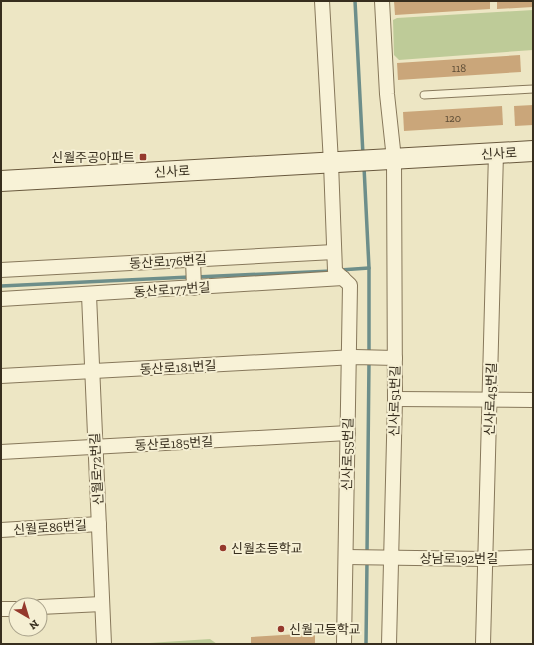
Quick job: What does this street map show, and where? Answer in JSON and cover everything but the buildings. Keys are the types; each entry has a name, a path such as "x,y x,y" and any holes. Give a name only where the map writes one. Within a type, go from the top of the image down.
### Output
{"main road":[{"name":"신사로","path":"1,181 533,151"}],"street":[{"path":"322,1 337,162 334,254"},
{"name":"신사로51번길","path":"382,1 387,94 394,159 391,358 395,399 388,558 389,644"},
{"name":"신사로45번길","path":"483,644 496,153"},
{"name":"동산로176번길","path":"1,270 193,262 334,254"},
{"name":"신사로55번길","path":"334,254 339,274 350,285 351,358 348,433 348,557 344,644"},
{"path":"193,262 194,286"},
{"name":"동산로177번길","path":"1,299 89,295 339,274"},
{"name":"신월로72번길","path":"89,295 104,644"},
{"name":"동산로181번길","path":"1,376 351,358 391,358"},
{"path":"395,399 533,400"},
{"name":"동산로185번길","path":"1,452 348,433"},
{"name":"신월로86번길","path":"1,530 99,524"},
{"name":"상남로192번길","path":"348,557 485,559 533,557"},
{"path":"48,607 102,604"}],"lane":[{"path":"424,96 533,89"}],"green space":[{"path":"533,10 533,50 399,60 394,55 393,20 397,18"},
{"path":"210,639 217,644 134,644"}],"waterway":[{"path":"355,1 363,155"},
{"path":"364,167 369,268 369,355"},
{"path":"340,270 369,268"},
{"path":"196,277 332,271"},
{"path":"1,286 190,277"},
{"path":"367,555 369,361"},
{"path":"366,644 367,561"}],"place":[{"name":"신월주공아파트","path":"143,157"},
{"name":"신월초등학교","path":"223,548"},
{"name":"신월고등학교","path":"281,629"}]}
